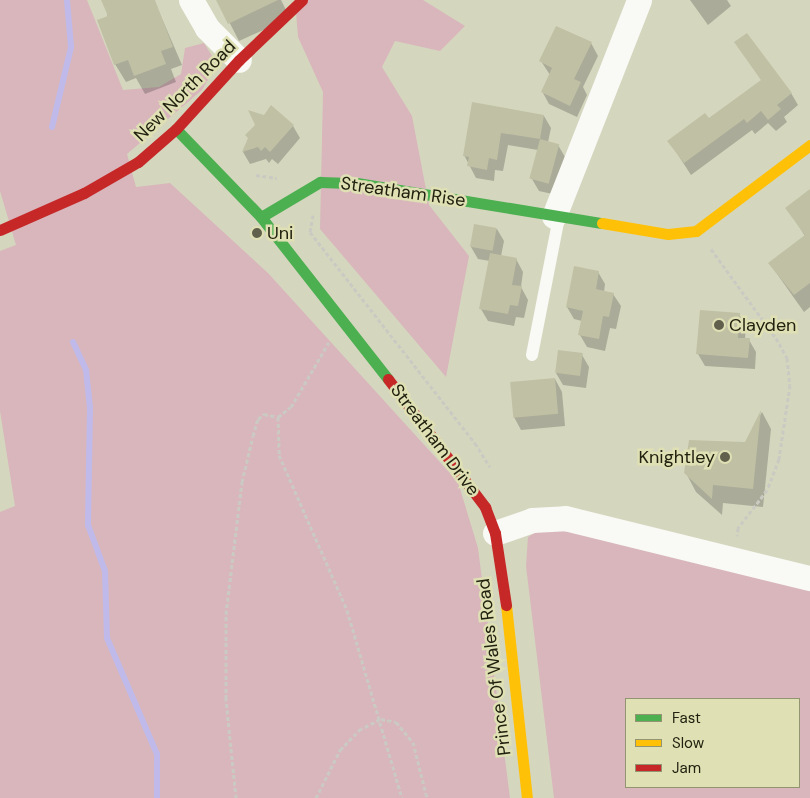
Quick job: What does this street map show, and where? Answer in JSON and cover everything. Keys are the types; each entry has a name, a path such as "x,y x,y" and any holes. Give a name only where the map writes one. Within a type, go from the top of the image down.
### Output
{"street":[{"path":"191,0 207,28 239,60"},
{"name":"New North Road","path":"0,230 84,193 130,166 176,129 239,60 302,0"},
{"path":"556,216 639,0"},
{"name":"Streatham Drive","path":"176,129 262,217 343,319 476,491 495,533"},
{"path":"696,231 810,145"},
{"name":"Streatham Rise","path":"262,217 295,195 320,182 358,183 668,234 696,231"},
{"path":"495,533 532,520 564,518 734,557 810,578"},
{"name":"Prince Of Wales Road","path":"495,533 527,798"}],"lane":[{"path":"532,355 556,216"}],"path":[{"path":"250,169 257,176 287,180 295,195 314,211 310,232 475,442 495,475"},
{"path":"696,231 776,338 787,358 790,385 779,459 767,490 738,528 734,557"},
{"path":"235,798 226,698 226,614 242,482 258,419 264,414 278,417 291,407 343,319"},
{"path":"278,417 279,455 348,610 381,719 402,798"},
{"path":"316,798 340,750 359,730 381,719 396,722 413,742 427,798"}],"shaded area":[{"path":"0,0 87,0 123,90 159,87 181,74 185,48 204,43 217,64 202,90 127,154 136,187 170,183 268,273 458,482 478,548 510,798 0,798 0,512 15,506 0,411 0,251 16,245 0,191"},
{"path":"295,0 423,0 465,26 440,51 395,41 382,67 412,116 429,205 469,256 446,377 320,229 323,92 298,37"},
{"path":"552,522 810,587 810,798 554,798 526,566 528,537"}],"building":[{"path":"101,0 155,0 173,47 161,51 166,64 134,76 128,60 114,65 97,20 108,16"},
{"path":"216,0 278,0 228,24"},
{"path":"556,26 592,42 574,79 581,82 570,106 541,92 552,68 539,61"},
{"path":"747,33 792,93 777,105 781,109 768,120 761,111 747,123 744,119 684,163 667,141 705,113 709,118 761,80 734,42"},
{"path":"472,102 544,115 540,139 501,133 497,160 489,158 487,170 467,166 469,157 463,156"},
{"path":"271,105 294,125 270,152 265,147 261,151 258,147 242,152 248,138 245,135 255,125 248,110 264,115"},
{"path":"540,139 559,144 549,184 529,179"},
{"path":"810,189 810,283 794,295 768,263 805,235 785,208"},
{"path":"474,224 497,228 493,251 470,247"},
{"path":"490,253 517,258 512,285 522,286 518,306 510,305 508,314 479,309"},
{"path":"574,266 599,271 596,289 614,293 609,317 603,316 599,339 578,335 583,311 566,307"},
{"name":"Clayden","path":"700,310 740,313 738,338 750,338 748,358 696,354"},
{"path":"558,350 583,353 580,376 555,373"},
{"path":"555,378 558,414 513,418 510,382"},
{"name":"Knightley","path":"761,410 753,489 713,485 712,499 684,473 689,440 745,442"}],"waterway":[{"path":"52,127 71,47 67,0"},
{"path":"73,342 86,370 90,408 88,525 105,571 107,638 157,754 157,798"}],"traffic: fast":[{"path":"176,129 261,217 388,379"},
{"path":"261,217 320,182 357,183 602,223"}],"traffic: slow":[{"path":"602,223 668,234 696,231 810,145"},
{"path":"506,605 527,798"}],"traffic: jam":[{"path":"0,230 84,193 138,162 176,129 239,60 302,0"},
{"path":"388,379 485,507 495,533 506,605"}],"place":[{"name":"Uni","path":"257,233"},
{"name":"Clayden","path":"719,325"},
{"name":"Knightley","path":"725,457"}]}
